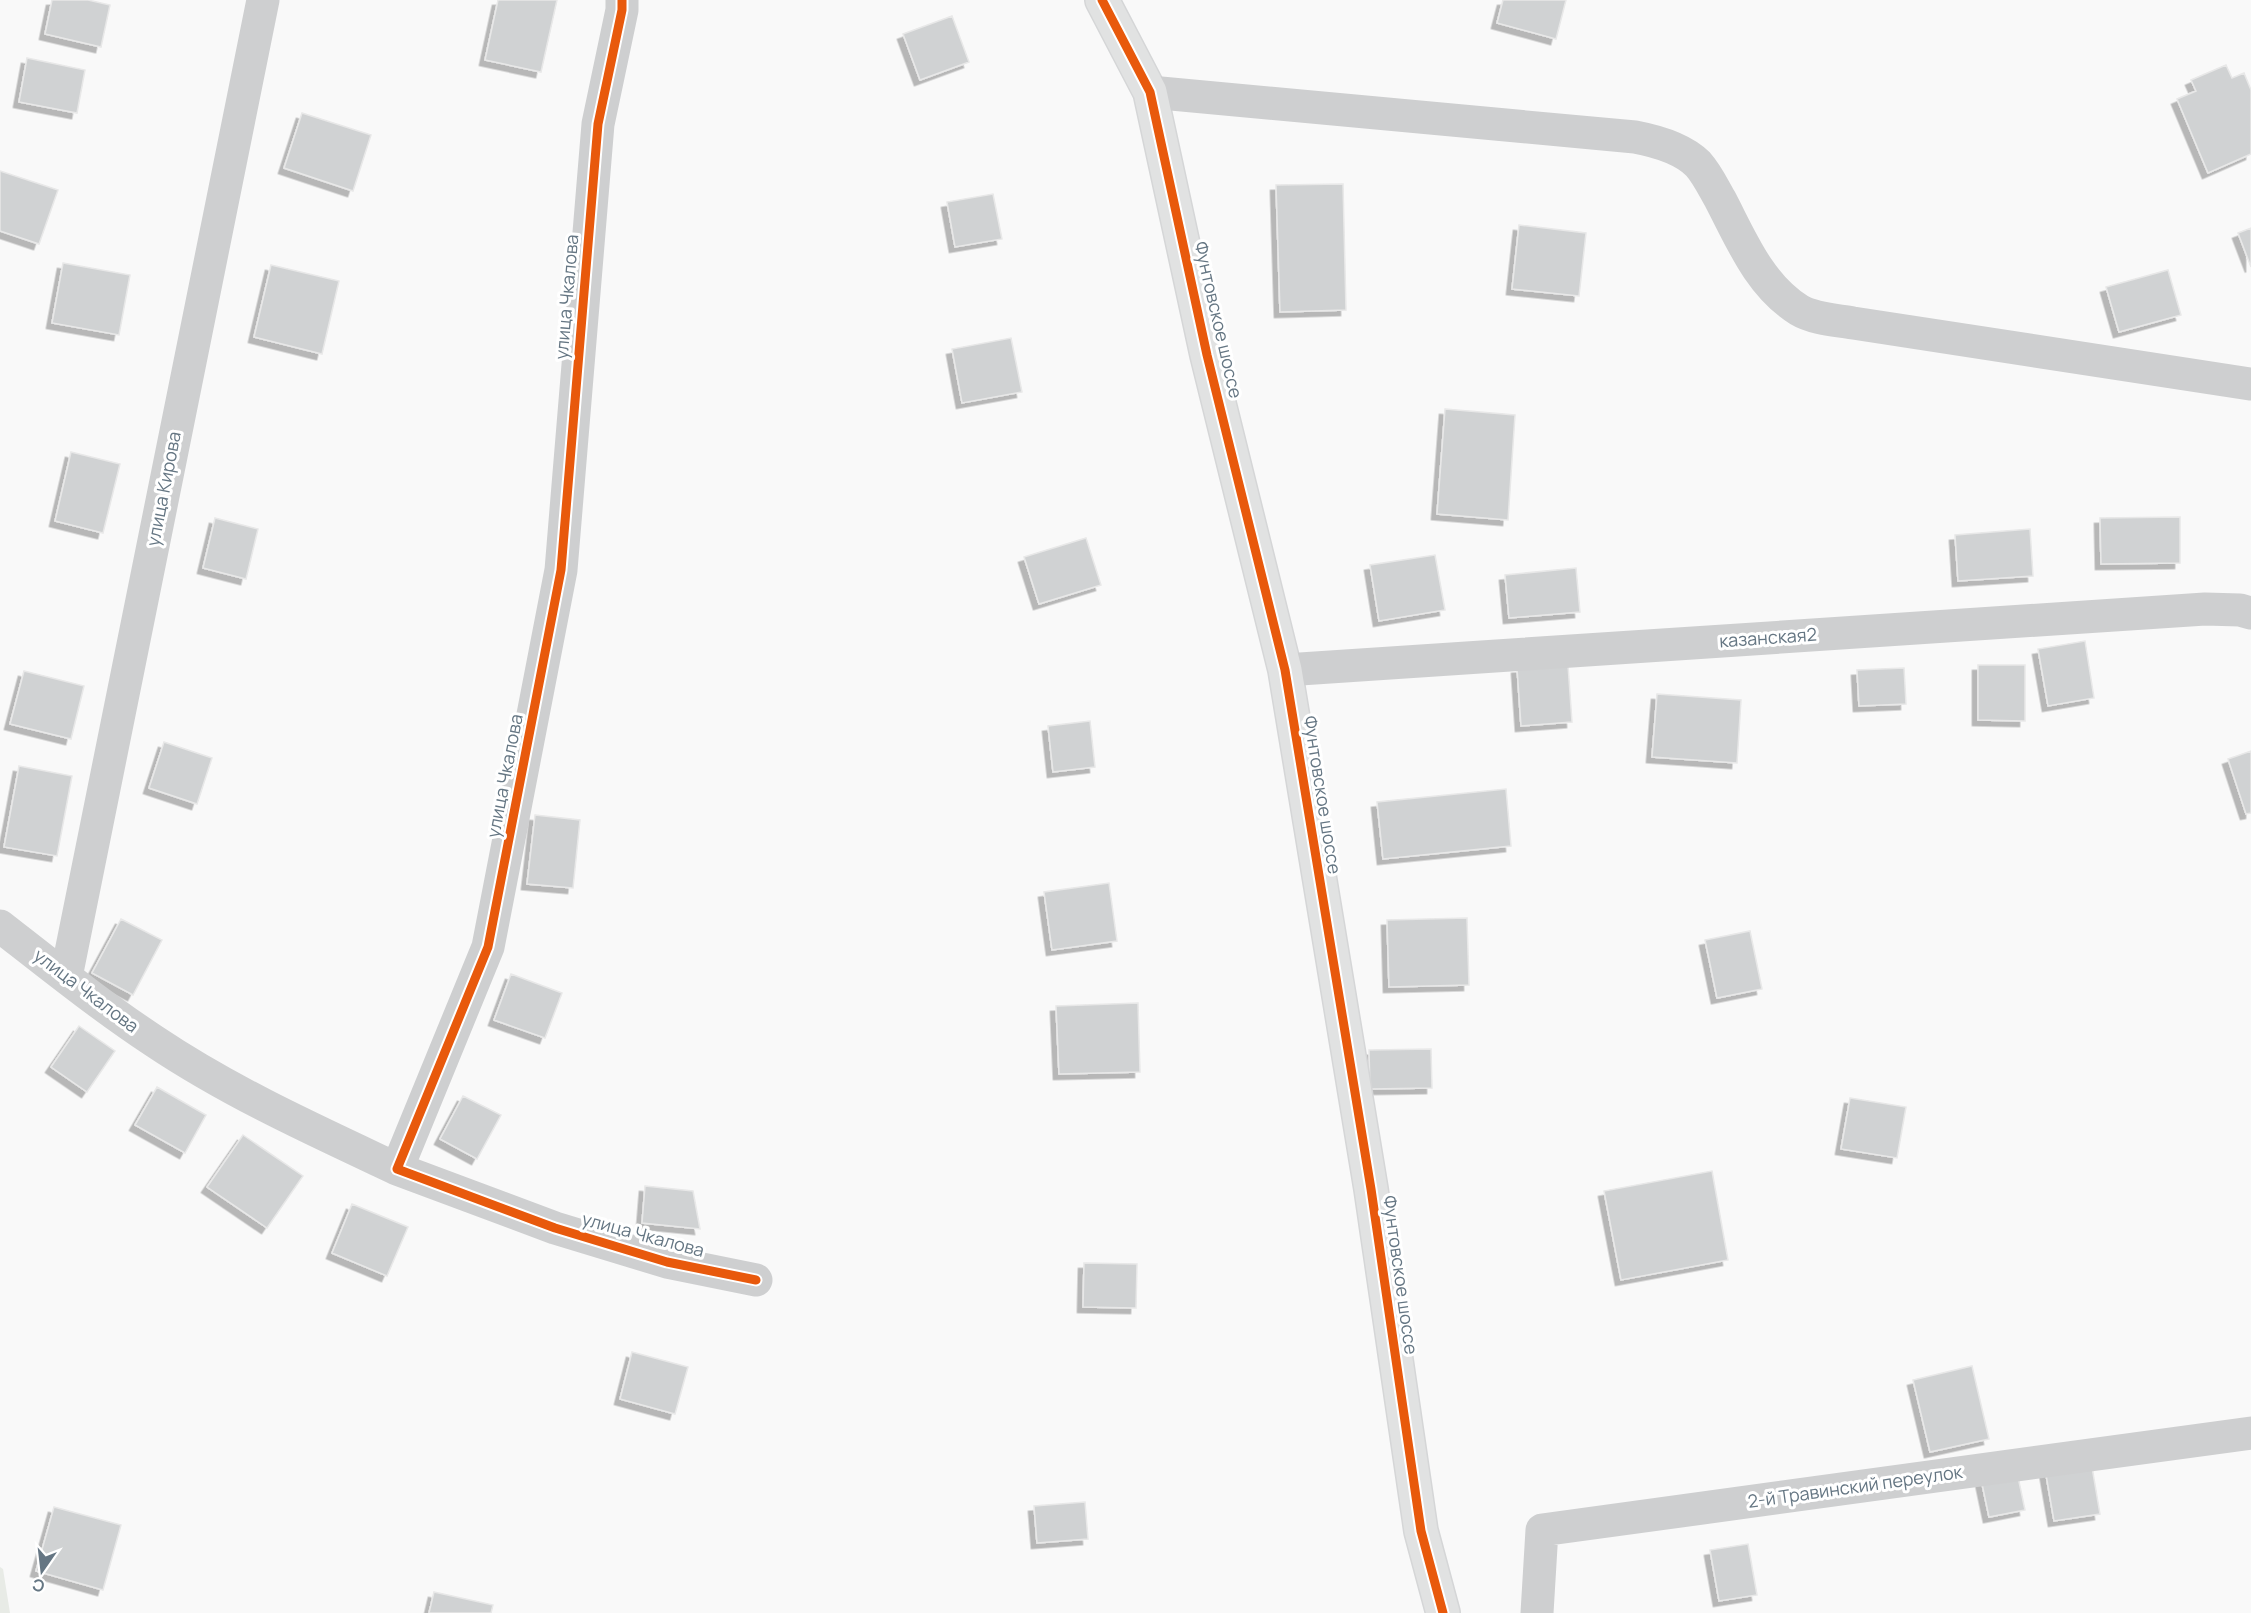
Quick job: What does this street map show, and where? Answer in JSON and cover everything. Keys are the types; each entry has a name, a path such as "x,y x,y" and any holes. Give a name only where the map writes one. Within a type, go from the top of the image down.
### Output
{"street":[{"name":"улица Кирова","path":"66,977 263,0"},
{"name":"улица Чкалова","path":"397,1169 488,947 557,593 562,558 598,124 622,10 622,0"},
{"name":"Фунтовское шоссе","path":"1102,0 1150,92 1208,355 1285,670 1371,1189 1421,1531 1443,1613"},
{"path":"1150,92 1657,141 1681,152 1697,163 1708,177 1758,268 1775,291 1801,311 1853,323 2250,384"},
{"name":"казанская2","path":"1285,670 2205,609 2240,610 2251,613"},
{"name":"улица Чкалова","path":"0,926 154,1041 262,1105 397,1169 555,1228 667,1262 756,1280"},
{"name":"2-й Травинский переулок","path":"1538,1613 1542,1530 2251,1433"}],"shaded area":[{"path":"0,1567 3,1569 10,1613 0,1613"}],"building":[{"path":"52,0 88,0 110,5 101,47 45,34"},
{"path":"498,0 557,0 541,72 485,60"},
{"path":"1503,0 1566,0 1556,39 1497,23"},
{"path":"952,16 969,62 920,80 903,34"},
{"path":"27,58 85,70 77,113 19,102"},
{"path":"2226,65 2232,78 2244,73 2251,90 2251,154 2208,173 2177,99 2196,91 2191,80"},
{"path":"302,113 371,135 353,191 284,168"},
{"path":"0,171 58,190 39,244 0,231"},
{"path":"1343,184 1346,310 1280,312 1276,185"},
{"path":"993,194 1002,239 955,247 947,202"},
{"path":"1519,225 1586,233 1579,296 1512,289"},
{"path":"2251,228 2251,267 2238,233"},
{"path":"63,263 130,275 119,335 52,323"},
{"path":"271,265 339,281 322,354 254,337"},
{"path":"2168,270 2181,315 2119,332 2106,287"},
{"path":"1011,338 1022,392 962,403 952,349"},
{"path":"1445,409 1515,415 1508,520 1437,514"},
{"path":"71,452 120,464 103,533 55,521"},
{"path":"2180,517 2180,563 2101,564 2100,518"},
{"path":"215,518 258,529 246,579 203,568"},
{"path":"2030,529 2033,576 1958,581 1955,535"},
{"path":"1086,538 1101,585 1039,604 1024,557"},
{"path":"1435,555 1445,610 1379,621 1370,565"},
{"path":"1576,568 1580,612 1509,618 1505,575"},
{"path":"2085,641 2094,698 2048,706 2038,649"},
{"path":"1568,665 1572,722 1521,726 1517,668"},
{"path":"1978,665 2025,665 2025,721 1978,720"},
{"path":"1904,668 1906,704 1859,706 1857,670"},
{"path":"24,671 84,686 71,739 10,724"},
{"path":"1657,694 1741,700 1737,763 1652,757"},
{"path":"1090,721 1095,767 1053,772 1048,726"},
{"path":"164,742 212,758 197,804 149,788"},
{"path":"2251,751 2251,813 2246,814 2228,759"},
{"path":"19,766 72,776 57,856 4,847"},
{"path":"1506,789 1511,846 1383,859 1377,802"},
{"path":"535,815 580,820 573,888 527,884"},
{"path":"1109,883 1117,941 1052,950 1044,892"},
{"path":"1467,918 1469,985 1389,987 1387,920"},
{"path":"121,919 162,940 133,995 92,973"},
{"path":"1750,931 1762,989 1717,998 1705,940"},
{"path":"511,974 562,993 545,1038 494,1020"},
{"path":"1138,1003 1140,1072 1059,1074 1056,1006"},
{"path":"79,1026 115,1051 87,1092 51,1067"},
{"path":"1431,1049 1432,1088 1370,1089 1369,1050"},
{"path":"157,1087 206,1115 185,1153 135,1125"},
{"path":"463,1096 501,1115 477,1159 440,1139"},
{"path":"1850,1098 1906,1107 1897,1158 1841,1149"},
{"path":"243,1135 303,1176 267,1228 207,1187"},
{"path":"1712,1171 1728,1260 1621,1280 1604,1191"},
{"path":"645,1186 693,1191 700,1229 642,1223"},
{"path":"352,1204 408,1227 387,1276 332,1253"},
{"path":"1084,1263 1137,1264 1136,1308 1083,1307"},
{"path":"632,1352 688,1367 675,1414 620,1399"},
{"path":"1972,1366 1989,1439 1930,1452 1913,1380"},
{"path":"2091,1461 2100,1514 2054,1521 2045,1469"},
{"path":"2017,1472 2025,1510 1989,1517 1981,1479"},
{"path":"1085,1502 1088,1539 1037,1543 1034,1506"},
{"path":"54,1507 121,1525 103,1590 36,1571"},
{"path":"1748,1544 1757,1595 1719,1601 1710,1550"},
{"path":"434,1592 493,1605 491,1613 429,1613"}],"cycle path":[{"path":"622,0 622,10 598,124 561,570 488,947 397,1169 555,1228 667,1262 756,1280"},
{"path":"1102,0 1150,92 1207,355 1285,670 1371,1189 1421,1531 1443,1613"}]}
